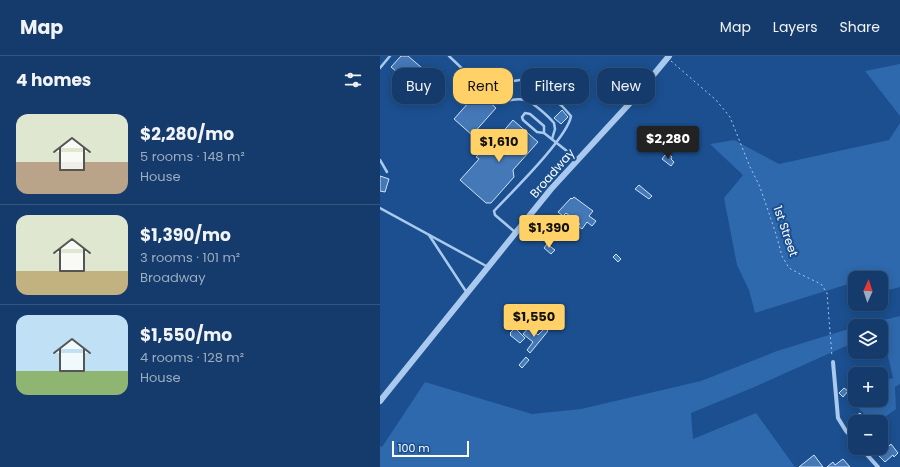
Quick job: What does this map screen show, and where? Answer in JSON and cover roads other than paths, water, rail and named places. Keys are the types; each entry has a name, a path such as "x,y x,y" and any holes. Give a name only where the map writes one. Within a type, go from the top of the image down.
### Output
{"street":[{"name":"Broadway","path":"380,401 551,189 630,103 668,57"},
{"path":"833,362 838,418 848,433"},
{"path":"867,455 878,467"}],"lane":[{"path":"380,68 390,56"},
{"path":"449,56 462,68"},
{"path":"513,80 522,79 530,80 570,114 570,121 557,143 494,211 495,215 516,232"},
{"path":"513,100 523,99 533,105 554,123 555,129 552,139"},
{"path":"544,133 544,126 530,114 525,113 522,117 523,120 537,132 544,133 577,160"},
{"path":"380,160 387,172"},
{"path":"380,208 489,267"},
{"path":"427,233 467,294"}]}
